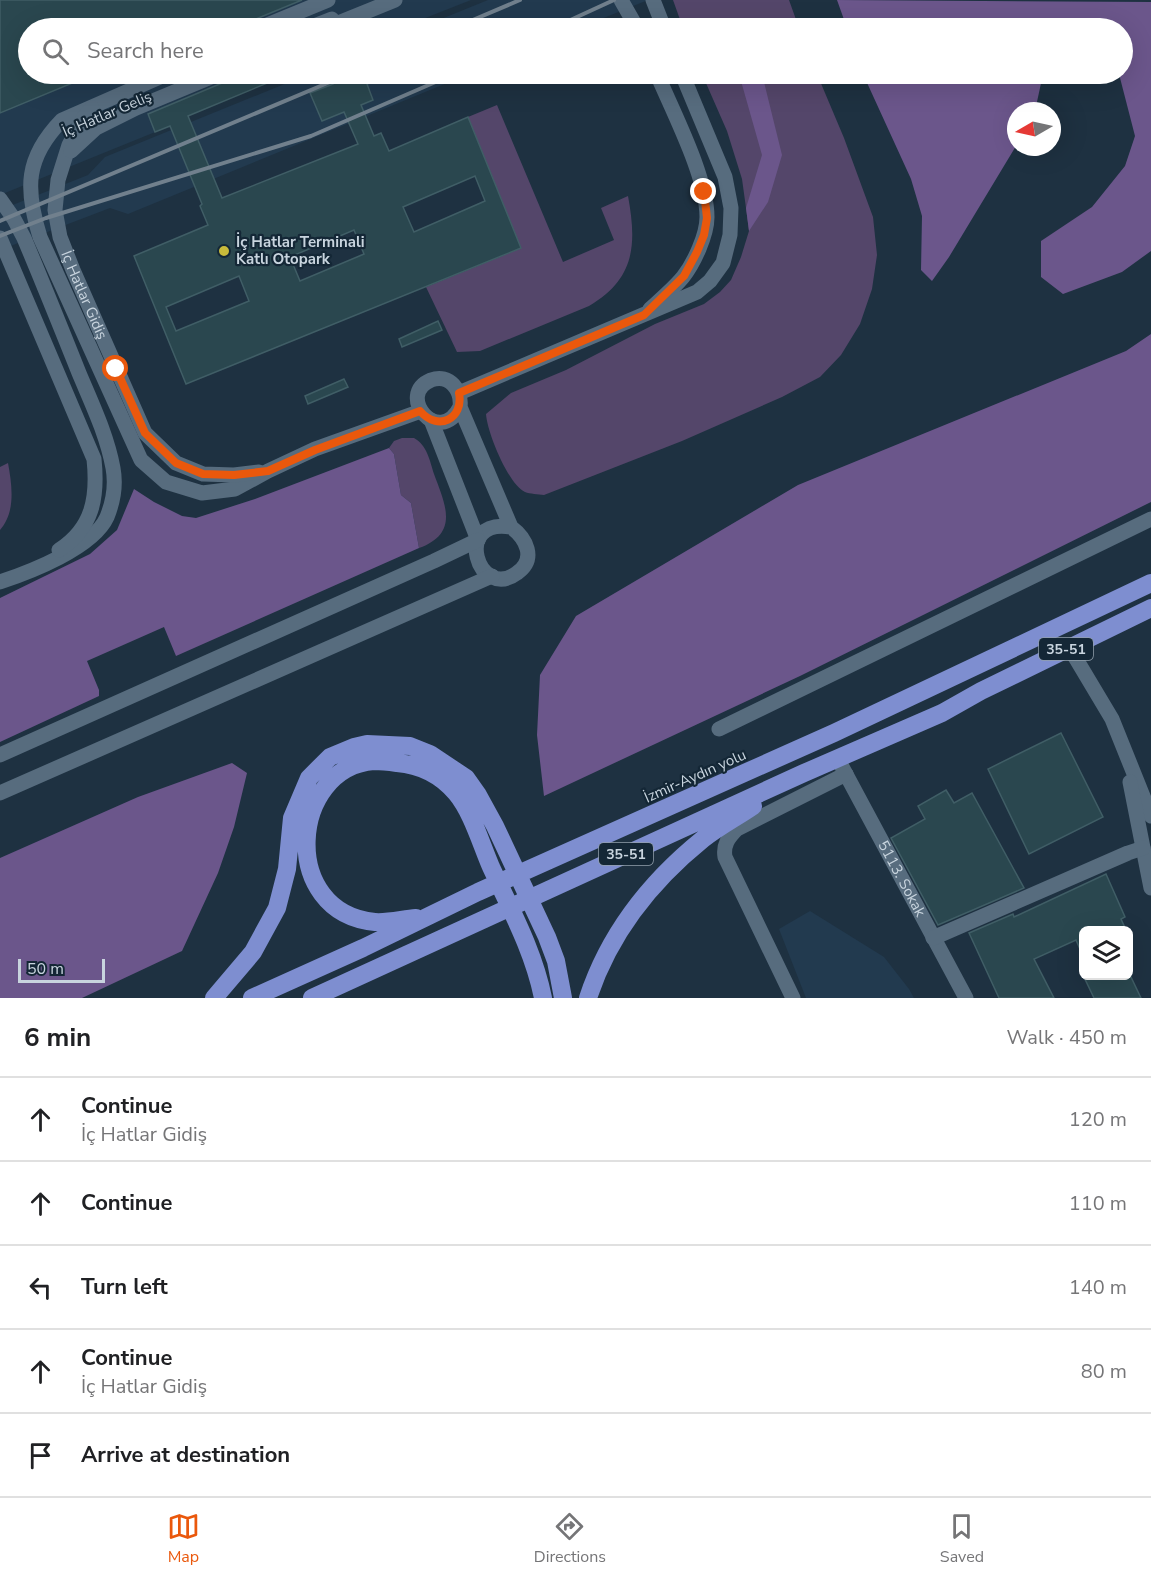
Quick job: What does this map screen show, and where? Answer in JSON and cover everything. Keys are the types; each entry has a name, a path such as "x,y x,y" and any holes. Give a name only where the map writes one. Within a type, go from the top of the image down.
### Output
{"highway":[{"name":"İzmir-Aydın yolu","path":"252,998 430,917 478,892 834,733 1151,583"},
{"name":"35-51","path":"312,998 804,773 842,767 981,691 1151,608"},
{"path":"214,998 253,952 277,908 287,868 292,818 309,778 330,757 367,744 410,746 430,754 466,778 478,795 504,845 547,937 556,961 563,998"},
{"path":"430,917 376,922 351,916 327,900 315,884 306,851 312,816 322,790 338,775 355,766 373,761 412,764 441,778 458,794 474,825 538,972 543,998"},
{"path":"588,998 617,933 663,875 704,838 804,773"}],"street":[{"path":"284,18 328,0"},
{"path":"298,18 342,0"},
{"path":"333,18 377,0"},
{"path":"351,18 395,0"},
{"path":"621,0 631,18"},
{"path":"653,1 660,18"},
{"name":"İç Hatlar Gidiş","path":"127,84 112,90 94,105 84,117 69,145 58,180 55,210 60,237 145,433 176,463 203,474 234,475 268,471"},
{"name":"İç Hatlar Geliş","path":"144,84 62,120 44,141 30,175 33,214 40,237 141,460 166,482 202,493 235,489 268,471"},
{"name":"İç Hatlar Geliş","path":"44,141 179,84"},
{"path":"65,157 96,128 136,108 195,84"},
{"path":"644,315 684,276 704,235 707,218 704,192 661,84"},
{"path":"268,471 315,450 426,416 438,422 452,418 460,400 697,292 710,281 723,263 730,235 731,208 725,177 686,84"},
{"path":"0,199 14,219 42,282 100,425 114,482 112,500 106,519 81,546 24,574 0,582"},
{"path":"0,238 94,459 97,485 93,509 69,544 24,574"},
{"path":"0,793 492,576 509,577 517,573 523,567 526,559 528,551 526,542 511,527 451,382 436,379 430,381 420,391 418,405 426,416 478,540 475,549 479,565 492,576"},
{"path":"719,729 1151,519"},
{"path":"0,755 434,561 478,540 490,528 511,527"},
{"path":"1069,647 1112,719 1151,816"},
{"path":"1124,750 1151,888"},
{"path":"793,998 725,857 724,848 737,829 842,767"},
{"name":"5113. Sokak","path":"842,767 966,998"},
{"path":"933,938 1143,848"}],"shaded area":[{"path":"0,0 471,0 425,18 18,18 18,84 266,84 188,116 170,126 0,195"},
{"path":"488,0 648,0 604,18 444,18"},
{"path":"673,0 789,0 795,18 679,18"},
{"path":"837,0 1151,2 1151,251 1122,272 1063,294 1041,277 1041,241 1092,207 1125,166 1135,136 1122,84 1133,84 1133,18 843,18"},
{"path":"284,84 445,84 128,214 110,208 0,250 0,210 88,175 105,157"},
{"path":"706,84 821,84 873,217 877,255 872,289 860,324 841,355 820,377 782,397 682,441 544,495 525,492 518,487 505,469 490,433 486,414 511,393 566,370 655,324 704,304 731,280 749,231 742,179 727,131"},
{"path":"742,84 764,84 782,155 768,202 749,231 746,208 762,155"},
{"path":"868,84 1041,84 1037,102 1007,102 1007,156 1010,156 932,281 921,270 922,216 911,179"},
{"path":"497,105 563,262 614,240 601,208 628,196 632,245 624,272 616,284 589,306 480,351 457,352 426,287 521,248 468,117"},
{"path":"1151,334 1151,502 800,676 544,796 537,735 540,675 576,616 798,485 1126,351"},
{"path":"414,438 425,449 445,507 445,526 440,534 432,542 419,548 411,503 401,495 394,454 389,448 394,441"},
{"path":"389,448 394,454 401,495 411,503 419,548 176,656 164,627 87,661 99,690 99,696 0,742 0,598 90,554 117,530 134,489 182,516 196,518 255,499"},
{"path":"8,463 11,507 0,530 0,467"},
{"path":"232,763 247,773 234,827 218,873 182,951 82,998 0,998 0,858 138,797"},
{"path":"810,911 884,957 914,998 806,998 779,929"}],"building":[{"path":"0,0 302,0 258,18 18,18 18,84 70,84 0,113"},
{"name":"İç Hatlar Terminali Katlı Otopark","path":"220,84 265,84 188,116 222,198 358,144 344,112 322,121 310,93 333,84 367,84 373,100 361,105 374,136 381,133 389,151 468,117 521,248 186,384 134,256 208,225 200,206 202,204 170,126 155,132 148,114","holes":["475,176 485,201 414,232 403,207","354,230 364,254 300,281 290,257","239,276 249,301 176,331 166,307"]},
{"path":"438,321 442,330 402,347 399,339"},
{"path":"344,379 348,387 308,404 305,396"},
{"path":"1061,733 1103,817 1029,854 988,769"},
{"path":"946,790 954,803 972,793 1024,888 938,925 891,838 925,819 918,806"},
{"path":"1106,874 1125,917 1121,919 1124,926 1079,926 1079,947 1076,940 1034,959 1054,998 999,998 969,933 1013,914 1014,917"},
{"path":"1085,980 1132,980 1141,998 1094,998"}],"railway":[{"path":"478,18 520,0"},
{"path":"575,18 614,0"},
{"path":"0,221 325,84"},
{"path":"0,236 46,218 311,136 431,84"}],"place":[{"name":"İç Hatlar Terminali Katlı Otopark","path":"224,251"}],"route":[{"path":"116,369 145,433 176,463 203,474 234,475 268,471 315,450 420,411 431,420 445,421 452,418 460,407 459,393 644,315 684,276 697,252 704,235 707,218 704,192"}]}
